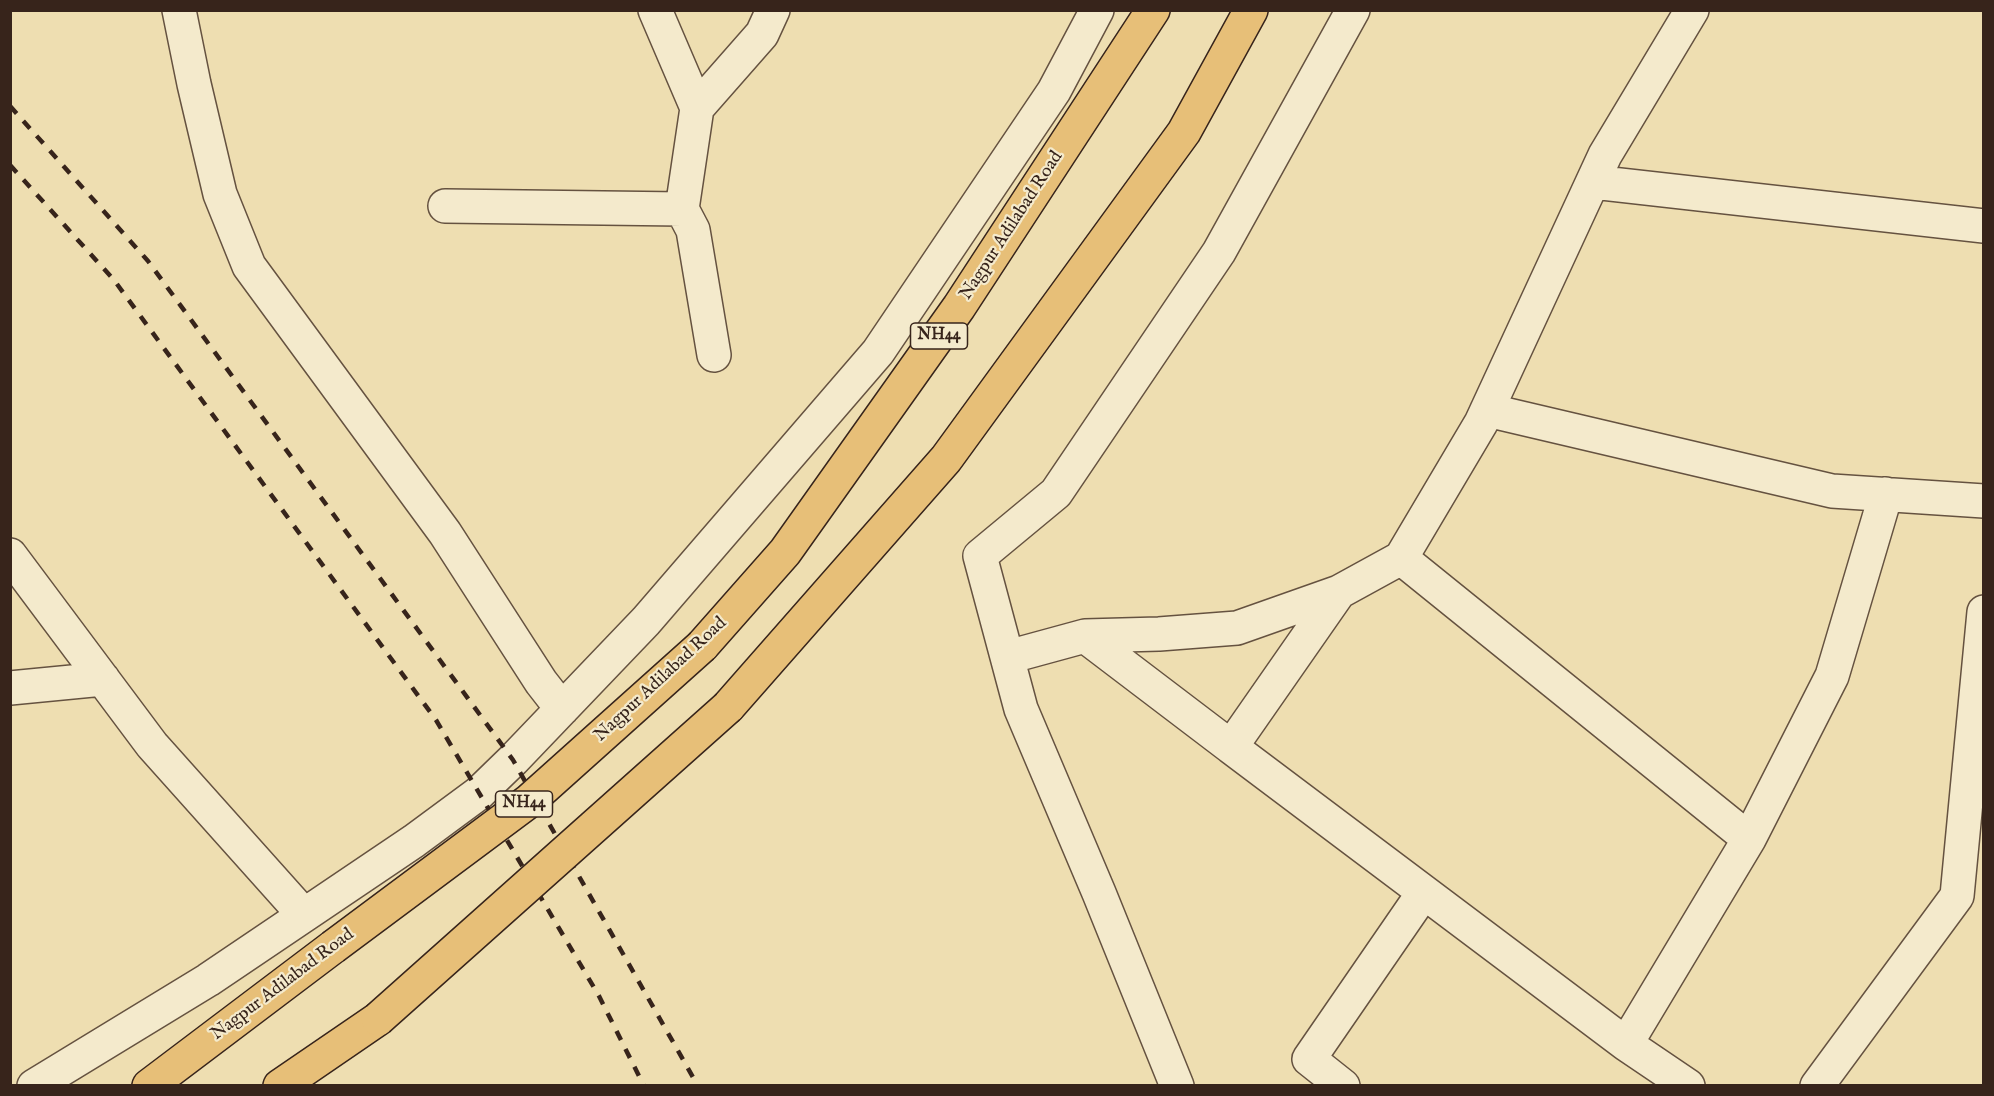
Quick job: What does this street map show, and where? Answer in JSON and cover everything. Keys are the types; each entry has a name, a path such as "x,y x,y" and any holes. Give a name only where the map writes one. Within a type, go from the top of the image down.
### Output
{"highway":[{"name":"Nagpur Adilabad Road","path":"149,1086 529,801 702,645 785,552 959,307 1153,10"},
{"path":"280,1086 378,1019 728,707 946,459 1184,132 1251,10"}],"street":[{"path":"179,10 220,194 249,266 445,532 541,682 562,709"},
{"path":"655,10 697,108 682,209 693,230 714,354"},
{"path":"697,108 762,34 773,10"},
{"path":"34,1086 208,980 414,841 479,793 562,709 646,621 878,352 1054,91 1097,10"},
{"path":"1177,1086 1021,709 980,556 1056,493 1219,252 1353,10"},
{"path":"1008,657 1085,636 1159,634 1237,628 1339,592 1401,558 1487,410 1605,155 1692,10"},
{"path":"1593,182 1983,226"},
{"path":"445,206 682,209"},
{"path":"1487,410 1832,490 1983,501"},
{"path":"1626,1044 1749,839 1832,676 1886,494"},
{"path":"10,555 152,745 304,915"},
{"path":"1401,558 1749,839"},
{"path":"1232,747 1339,592"},
{"path":"1817,1086 1958,896 1983,612"},
{"path":"1085,636 1626,1044 1688,1086"},
{"path":"10,688 103,679"},
{"path":"1342,1086 1309,1059 1424,892"}],"railway":[{"path":"10,106 148,261 513,760 698,1086"},
{"path":"10,165 114,280 436,720 599,996 644,1086"}]}
